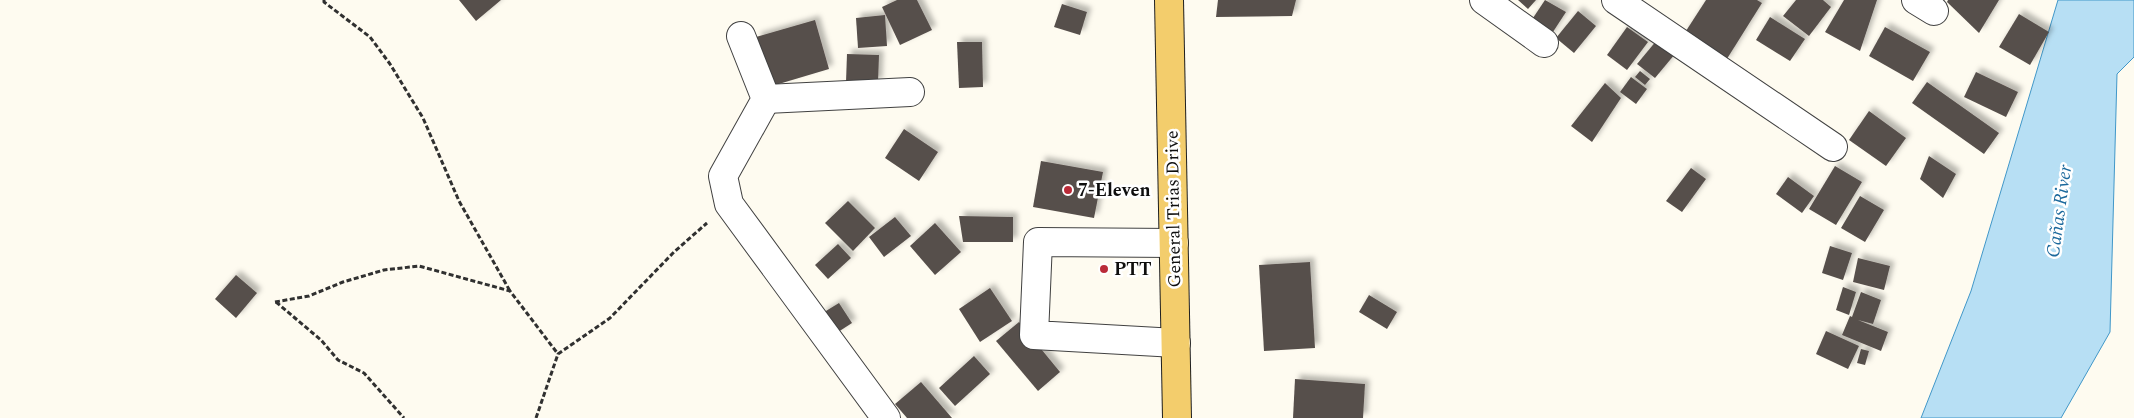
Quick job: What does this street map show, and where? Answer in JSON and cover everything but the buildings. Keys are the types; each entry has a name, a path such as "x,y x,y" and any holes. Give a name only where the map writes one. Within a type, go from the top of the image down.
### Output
{"main road":[{"name":"General Trias Drive","path":"1169,0 1177,418"}],"street":[{"path":"1484,0 1544,43"},
{"path":"1616,0 1833,147"},
{"path":"741,36 766,99"},
{"path":"766,99 910,92"},
{"path":"766,99 723,176 729,204 886,418"},
{"path":"1174,244 1038,242 1034,335 1176,344"}],"path":[{"path":"324,0 324,2 370,36 390,64 423,118 459,201 510,291 558,354"},
{"path":"536,418 558,354 610,318 674,252 729,204"},
{"path":"404,418 364,373 338,360 321,340 275,302 308,296 343,282 384,270 419,266 510,291"}],"water":[{"name":"Cañas River","path":"2058,0 2134,0 2134,57 2117,74 2110,332 2061,418 1921,418 1971,291"}],"place":[{"name":"7-Eleven","path":"1068,190"},
{"name":"PTT","path":"1104,269"}]}
